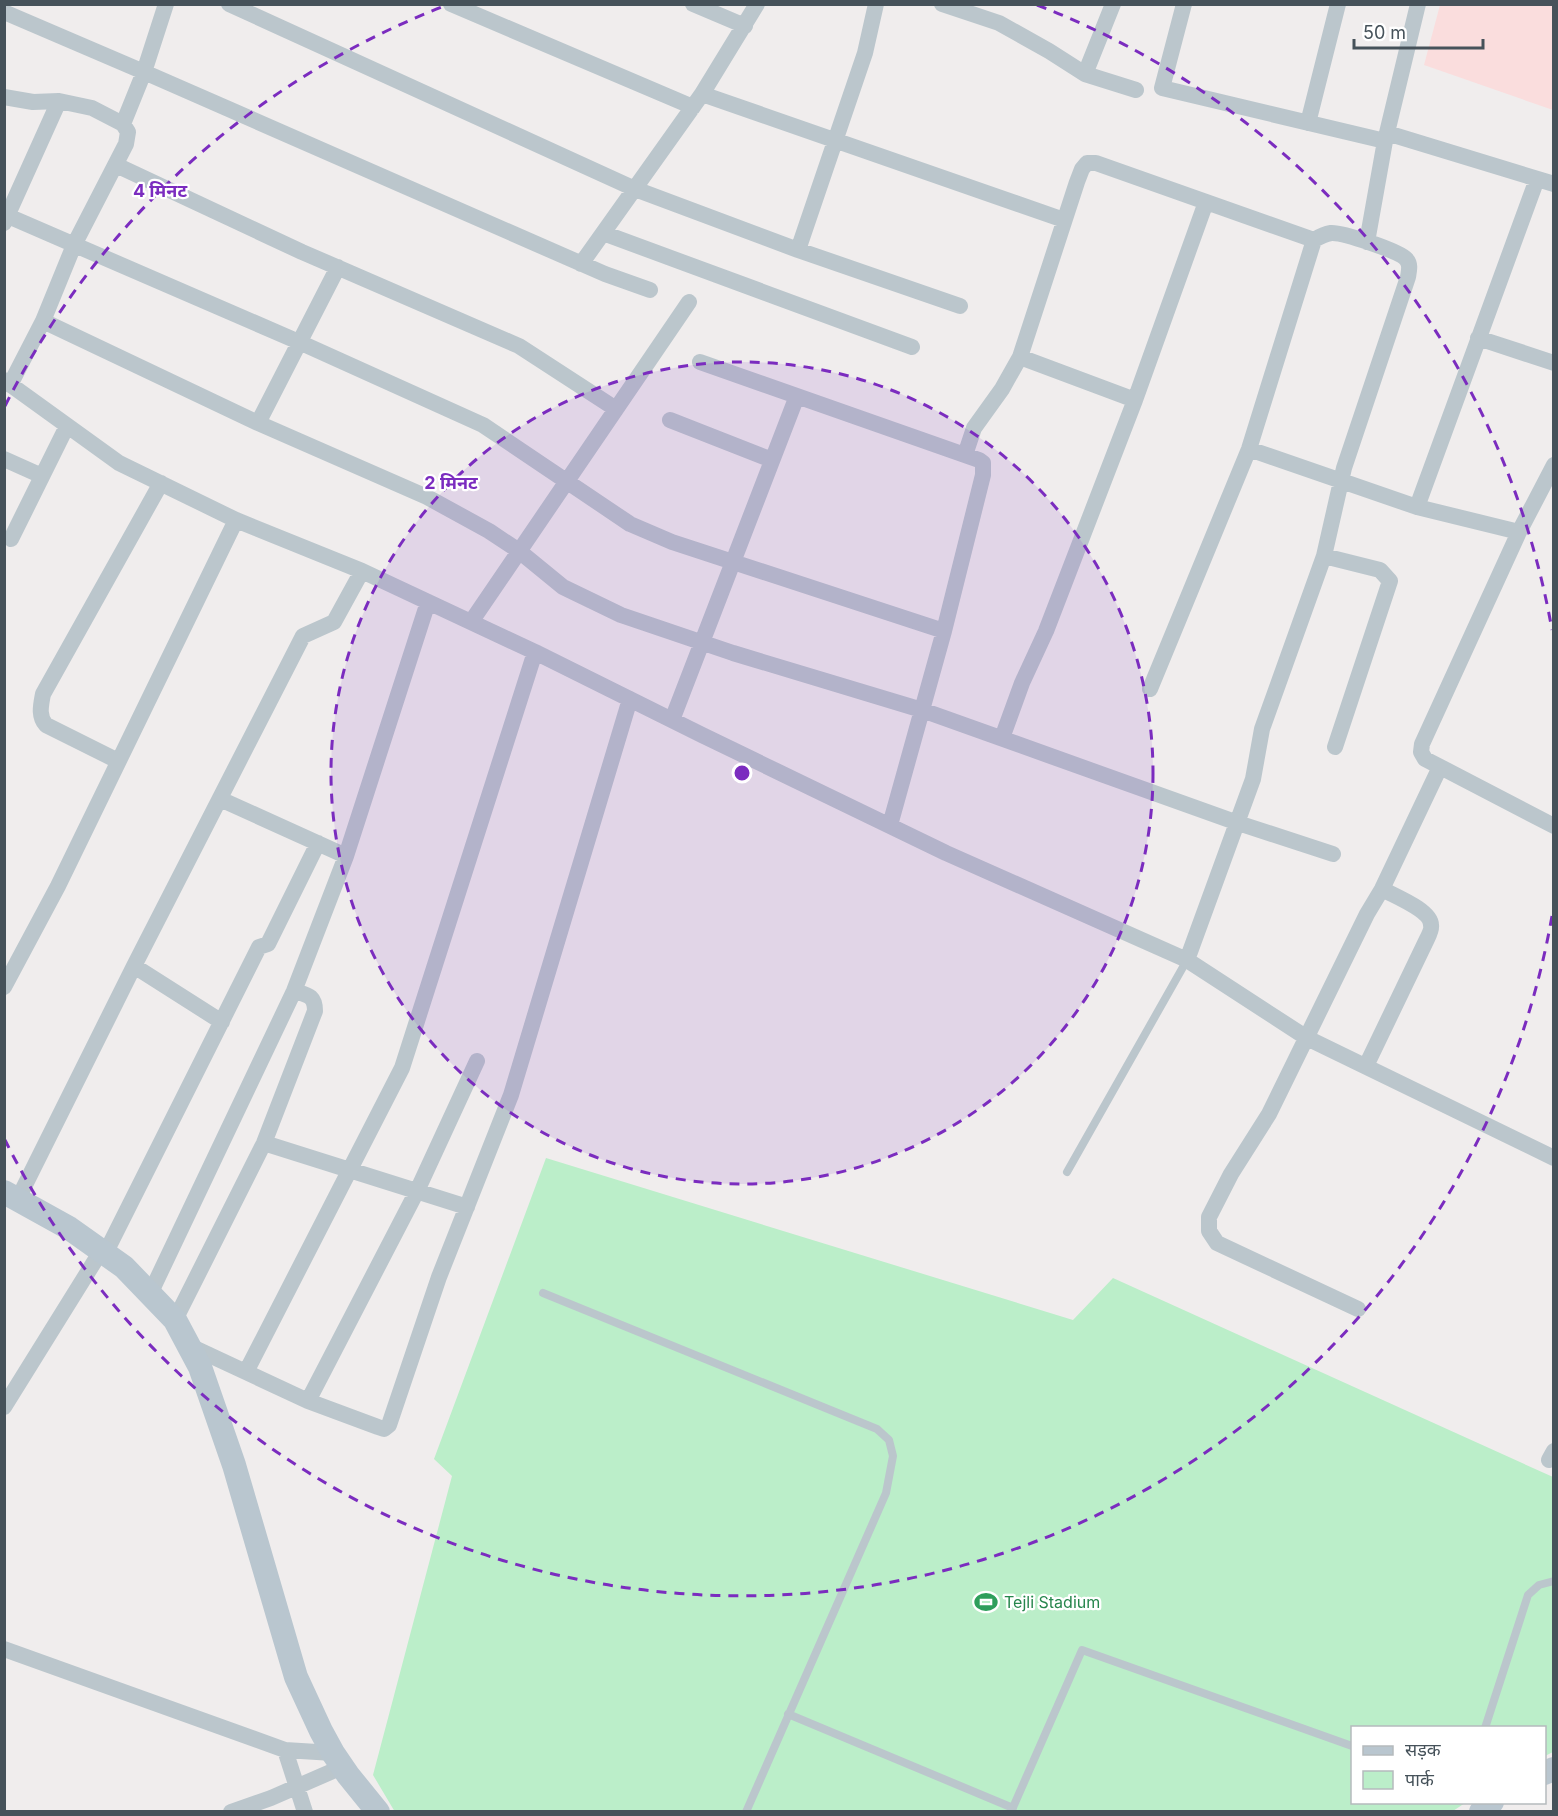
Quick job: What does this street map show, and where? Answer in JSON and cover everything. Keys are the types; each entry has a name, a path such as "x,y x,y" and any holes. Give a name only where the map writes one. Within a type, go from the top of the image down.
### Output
{"street":[{"path":"123,124 144,72 166,4"},
{"path":"229,4 635,189 798,250 960,306"},
{"path":"451,4 698,101 836,140 1064,220"},
{"path":"693,4 745,26"},
{"path":"581,264 698,101 757,4"},
{"path":"798,250 865,53 876,4"},
{"path":"942,4 999,23 1085,74 1136,90"},
{"path":"1085,74 1113,4"},
{"path":"1184,4 1162,88 1308,123 1386,137 1554,184"},
{"path":"1308,123 1338,4"},
{"path":"1367,242 1386,137 1418,4"},
{"path":"4,12 581,264 651,290"},
{"path":"4,97 33,102 59,101 92,108 123,124 126,128 128,138 117,165 74,245 44,321 7,382 119,463 236,520 362,571 535,651 946,853 1187,960 1307,1038 1554,1158"},
{"path":"59,101 6,219 74,245 299,342 483,426 630,524 672,542 944,631"},
{"path":"965,455 974,428 1002,389 1020,357 1079,175 1087,163 1096,163 1314,240 1329,233 1338,233 1367,242 1408,261 1410,268 1344,468 1324,556 1262,729 1253,779 1187,960"},
{"path":"117,165 338,267 519,346 616,409"},
{"path":"1417,507 1537,178"},
{"path":"1002,738 1022,683 1046,632 1135,400 1206,202"},
{"path":"603,232 912,347"},
{"path":"1150,689 1249,449 1314,240"},
{"path":"258,423 338,267"},
{"path":"471,622 689,302"},
{"path":"44,321 258,423 427,497 489,531 519,551 564,587 621,615 922,710 1238,823 1333,854"},
{"path":"1479,338 1554,363"},
{"path":"1020,357 1135,400"},
{"path":"700,362 983,463 984,471 944,631 890,825"},
{"path":"672,720 797,396"},
{"path":"670,420 772,460"},
{"path":"10,539 67,426"},
{"path":"1249,449 1417,507 1519,532"},
{"path":"4,459 42,476"},
{"path":"1554,465 1519,532 1422,744 1421,752 1425,759 1554,826"},
{"path":"118,761 46,725 42,721 40,710 43,694 161,483"},
{"path":"6,981 58,886 236,520"},
{"path":"1324,556 1380,570 1390,581 1335,747"},
{"path":"362,571 334,622 303,636 134,966 11,1195 69,1228 124,1268 175,1320 200,1367 234,1465 296,1677 321,1731 338,1760 378,1812"},
{"path":"150,1294 294,990 346,856 428,602"},
{"path":"246,1372 402,1068 535,651"},
{"path":"190,1346 308,1401 378,1427 384,1428 389,1425 439,1277 511,1095 630,699"},
{"path":"1358,1309 1217,1243 1209,1231 1209,1217 1225,1185 1269,1114 1367,914 1382,889 1440,767"},
{"path":"220,799 346,856"},
{"path":"4,1407 103,1252 259,947 268,944 318,843"},
{"path":"1366,1066 1432,925 1430,918 1423,911 1382,889"},
{"path":"134,966 222,1022"},
{"path":"175,1320 264,1143 315,1011 315,1003 311,997 294,990"},
{"path":"308,1401 417,1191 477,1061"},
{"path":"264,1143 467,1207"},
{"path":"4,1649 285,1750 338,1760"},
{"path":"285,1750 305,1812"},
{"path":"231,1812 297,1786 338,1760"}],"lane":[{"path":"1067,1172 1187,960"},
{"path":"543,1293 877,1429 889,1440 893,1456 886,1493 746,1812"},
{"path":"1486,1726 1528,1595 1539,1585 1554,1581"},
{"path":"788,1714 1012,1810 1082,1650 1351,1745"}],"shaded area":[{"path":"1440,5 1553,5 1553,110 1424,65"}],"green space":[{"name":"Tejli Stadium","path":"546,1158 1073,1320 1113,1278 1553,1477 1553,1752 1546,1756 1546,1726 1351,1726 1351,1804 1464,1804 1453,1811 395,1812 373,1775 452,1476 434,1459"}],"place":[{"name":"Tejli Stadium","path":"986,1602"}]}
